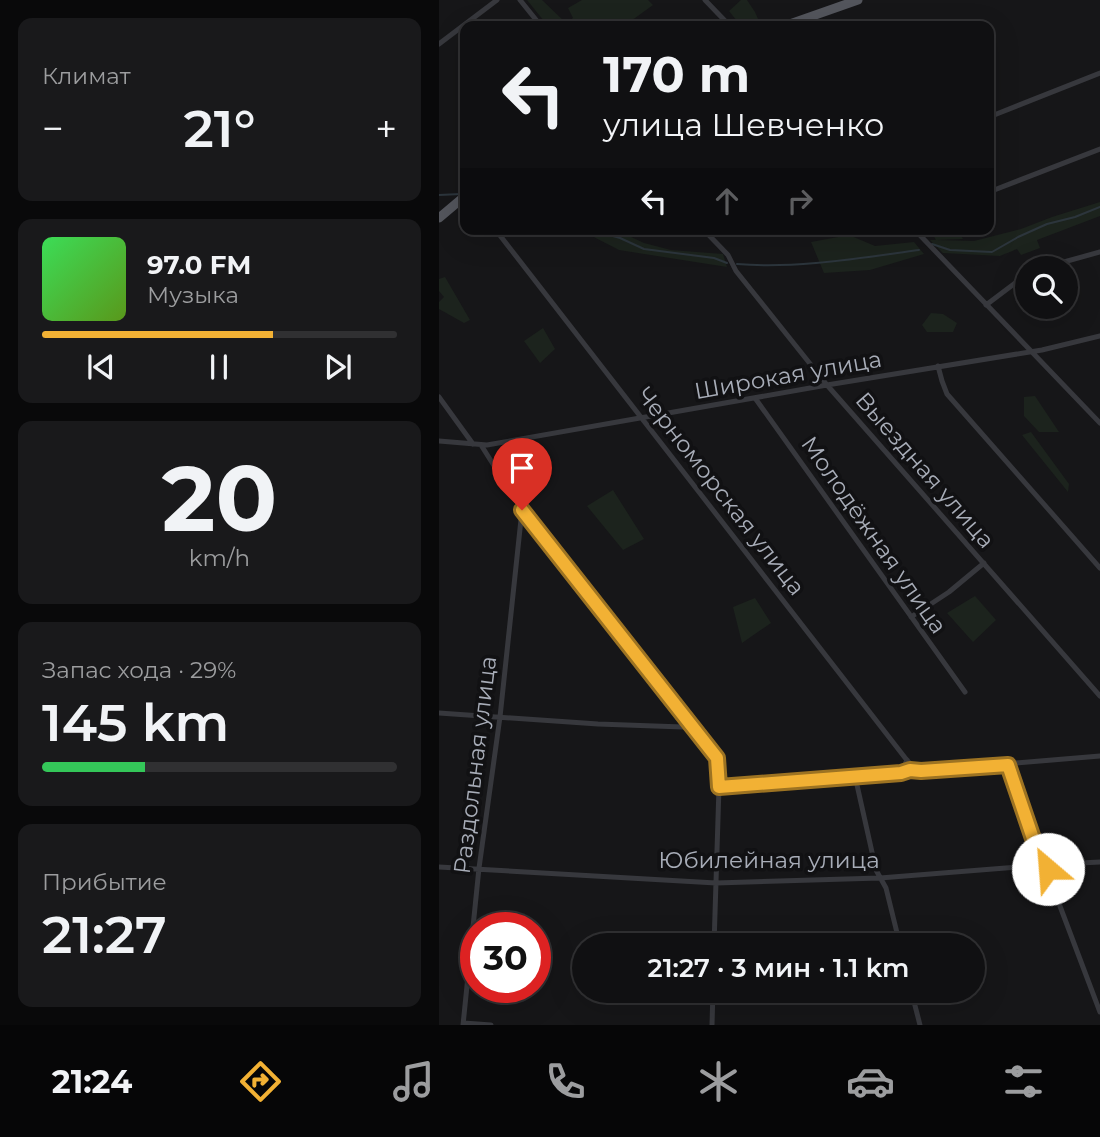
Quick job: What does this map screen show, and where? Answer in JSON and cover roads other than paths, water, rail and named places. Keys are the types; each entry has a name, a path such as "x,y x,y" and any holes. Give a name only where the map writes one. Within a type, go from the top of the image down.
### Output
{"main road":[{"path":"798,21 858,0"},
{"path":"439,218 460,200"}],"street":[{"path":"469,21 497,0"},
{"path":"520,0 537,21"},
{"path":"705,0 725,21"},
{"path":"439,44 460,28"},
{"path":"994,115 1100,73"},
{"path":"994,190 1100,149"},
{"name":"Черноморская улица","path":"500,235 907,760 921,771"},
{"name":"Выездная улица","path":"709,235 728,255 736,271 827,385 1100,696"},
{"path":"922,235 1100,423"},
{"path":"1078,258 1100,252"},
{"path":"986,305 1015,283"},
{"name":"Широкая улица","path":"439,441 481,445 1031,351 1100,336"},
{"path":"938,366 947,394 1100,568"},
{"path":"439,397 473,444"},
{"name":"Молодёжная улица","path":"755,398 965,692"},
{"path":"481,445 522,510 717,758 719,787 714,933"},
{"name":"Раздольная улица","path":"463,1024 522,510"},
{"path":"911,617 949,592 984,563"},
{"path":"439,713 671,727 683,727 689,722"},
{"path":"719,787 1100,756"},
{"path":"901,773 907,760"},
{"path":"1008,765 1042,865 1048,869 1100,1012"},
{"path":"855,776 876,870 886,888 897,933"},
{"name":"Юбилейная улица","path":"439,867 716,883 880,878 1100,862"},
{"path":"712,1025 713,1003"},
{"path":"914,1003 920,1025"},
{"path":"463,1024 491,1025"}],"waterway":[{"path":"439,195 460,194"},
{"path":"932,244 950,250 992,252 1047,224 1100,207"},
{"path":"609,235 644,249 714,258 727,263"},
{"path":"737,264 805,264 919,250"}]}
